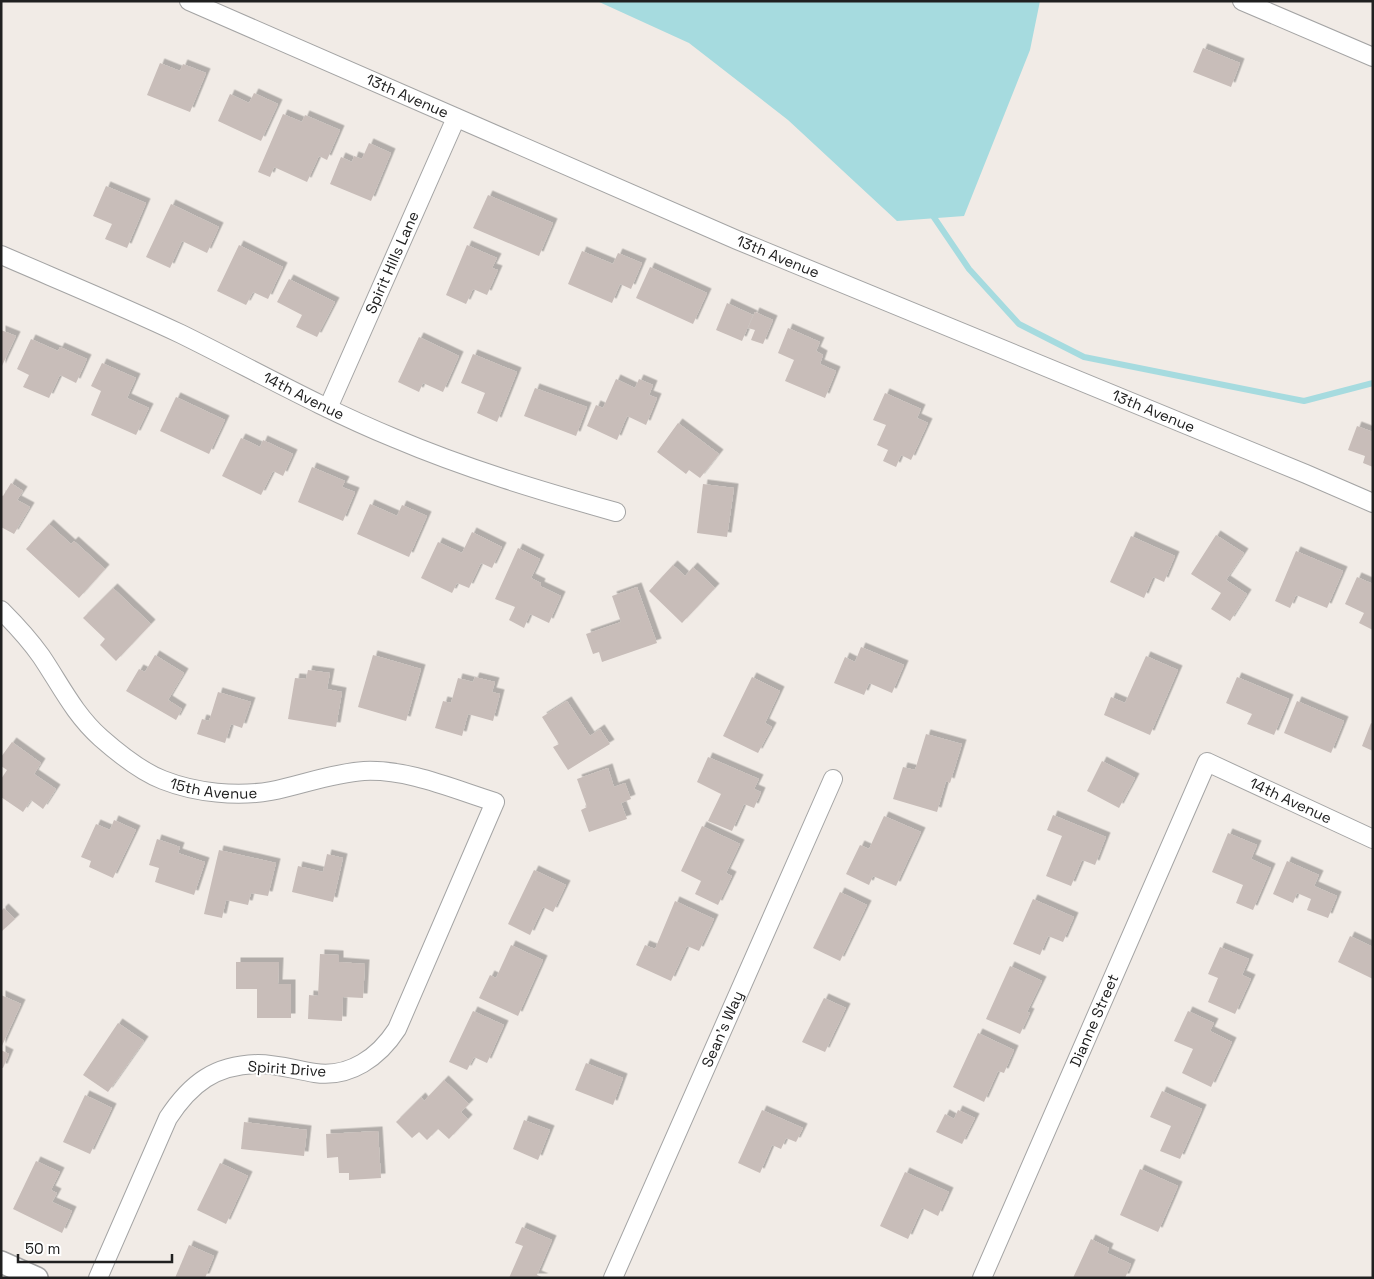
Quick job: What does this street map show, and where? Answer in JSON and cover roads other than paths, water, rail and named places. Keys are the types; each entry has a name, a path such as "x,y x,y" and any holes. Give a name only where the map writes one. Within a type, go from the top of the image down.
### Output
{"street":[{"name":"13th Avenue","path":"189,1 737,240 1373,503"},
{"path":"1242,1 1373,57"},
{"name":"Spirit Hills Lane","path":"328,408 456,118"},
{"name":"14th Avenue","path":"1,255 178,333 328,408 394,438 467,466 541,491 616,512"},
{"name":"15th Avenue","path":"1,610 18,627 41,656 72,704 94,731 129,761 162,780 217,792 248,793 270,791 335,774 365,771 395,773 424,779 495,802"},
{"name":"14th Avenue","path":"1207,762 1373,839"},
{"name":"Dianne Street","path":"982,1278 1207,762"},
{"name":"Sean's Way","path":"613,1278 834,780"},
{"name":"Spirit Drive","path":"98,1278 168,1118 180,1099 196,1084 215,1072 237,1066 259,1064 318,1073 340,1072 368,1061 380,1052 397,1029 495,802"},
{"path":"1,1262 37,1278"}],"water":[{"path":"597,1 1040,1 1030,50 964,216 897,221 788,120 689,43"}],"waterway":[{"path":"931,213 969,269 1019,324 1084,357 1304,401 1373,383"}]}
